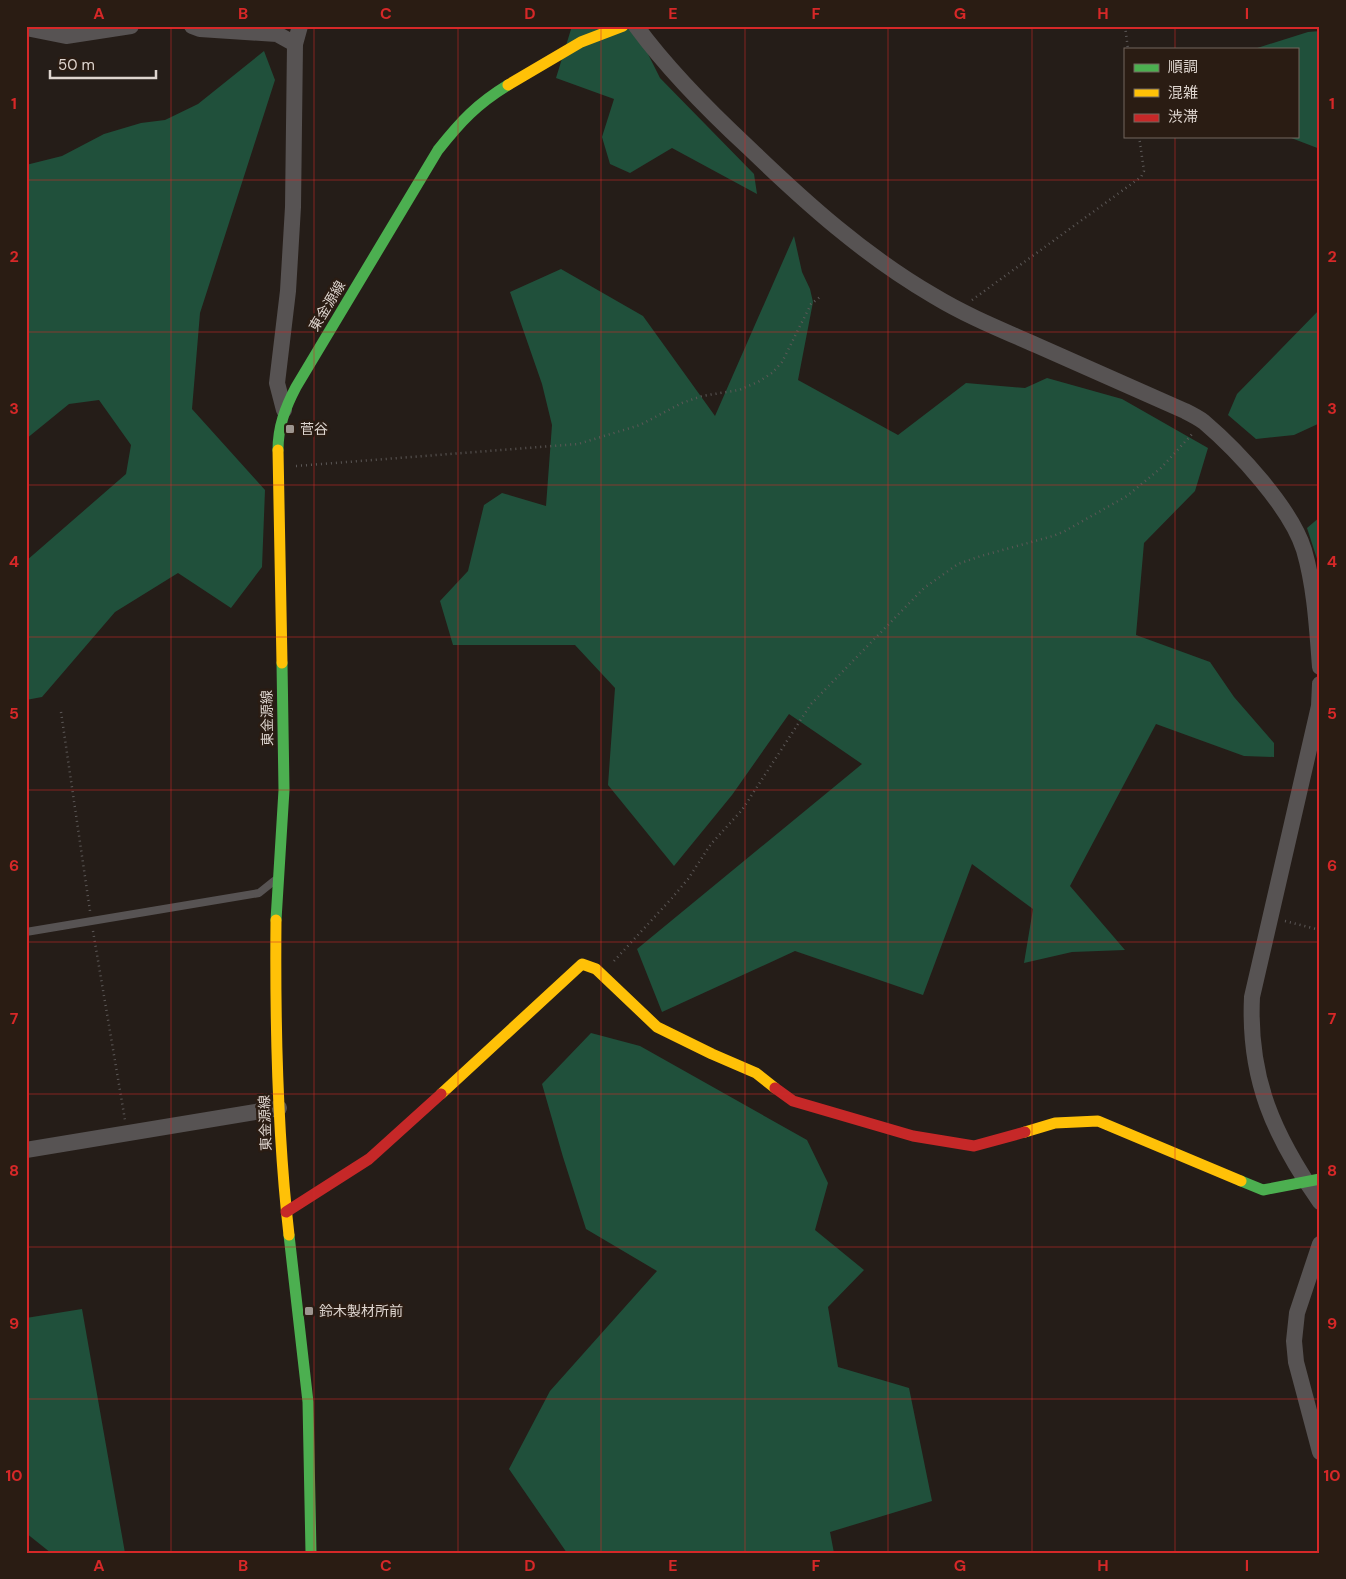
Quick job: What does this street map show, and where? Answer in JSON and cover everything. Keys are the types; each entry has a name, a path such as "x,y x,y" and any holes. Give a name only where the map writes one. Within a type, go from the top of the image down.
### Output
{"main road":[{"name":"東金源線","path":"311,1553 308,1402 282,1178 275,1016 276,910 284,790 278,438 280,424 284,410 296,386 438,150 458,124 472,110 506,86 581,42 623,26"},
{"path":"286,1212 369,1159 582,964 596,969 602,974 657,1027 756,1073 793,1101 802,1104 913,1136 974,1146 1054,1123 1098,1121 1262,1190 1312,1180"}],"street":[{"path":"26,28 66,36 132,26"},
{"path":"192,26 200,29 278,34 295,44"},
{"path":"284,410 277,383 288,291 293,207 295,44 300,26"},
{"path":"636,26 654,51 708,110 786,184 847,237 872,255 934,296 972,317 1185,411 1203,421 1261,480 1291,522 1304,548 1312,580 1320,667"},
{"path":"1320,684 1319,706 1252,997 1251,1020 1257,1075 1265,1104 1287,1150 1312,1180 1320,1202"},
{"path":"26,1150 279,1108"},
{"path":"1320,1244 1298,1313 1294,1341 1296,1362 1320,1452"}],"lane":[{"path":"26,932 259,893 279,878"}],"path":[{"path":"1125,26 1128,48"},
{"path":"959,309 1141,177 1144,171 1139,138"},
{"path":"280,468 578,444 640,425 682,403 702,396 739,390 758,382 772,373 782,362 811,304 820,297"},
{"path":"602,974 654,919 688,879 710,844 742,810 811,704 924,588 958,564 1053,536 1127,496 1161,468 1203,421"}],"green space":[{"path":"572,26 634,26 660,78 754,174 757,194 672,148 630,173 610,164 602,137 614,99 556,78"},
{"path":"1320,31 1320,149 1291,138 1298,138 1298,48 1257,48 1308,32"},
{"path":"264,51 275,80 200,313 192,409 265,490 262,567 231,608 178,573 115,612 42,697 26,700 26,561 126,474 131,445 99,400 69,404 26,439 26,165 62,156 104,134 141,123 165,120 198,104"},
{"path":"794,236 802,272 810,289 813,302 798,380 898,435 966,383 1025,388 1047,378 1122,399 1208,448 1195,491 1144,543 1136,635 1210,662 1234,697 1274,743 1274,757 1244,756 1156,724 1070,886 1125,950 1072,952 1024,963 1033,909 972,864 923,995 795,951 662,1012 637,949 862,764 789,714 732,795 674,866 608,785 615,688 575,645 453,645 440,601 468,571 484,505 502,493 546,506 552,425 542,384 510,292 561,269 643,316 715,416"},
{"path":"1320,309 1320,423 1294,435 1256,439 1228,415 1237,394"},
{"path":"1320,517 1320,568 1307,528"},
{"path":"591,1033 640,1046 807,1140 828,1183 815,1230 864,1270 828,1307 838,1367 909,1388 932,1501 830,1532 834,1553 567,1553 509,1469 550,1391 657,1271 586,1229 542,1084"},
{"path":"82,1309 125,1553 51,1553 26,1533 26,1318"}],"traffic: fast":[{"path":"278,450 279,433 283,418 296,387 438,150 470,114 487,99 508,85"},
{"path":"276,920 284,790 282,663"},
{"path":"1241,1181 1263,1190 1320,1179"},
{"path":"289,1235 308,1402 311,1553"}],"traffic: slow":[{"path":"508,85 581,42 623,26"},
{"path":"278,450 282,663"},
{"path":"276,920 278,1078 282,1157 289,1235"},
{"path":"441,1094 582,964 596,969 657,1027 756,1073 775,1088"},
{"path":"1025,1132 1055,1123 1098,1121 1241,1181"}],"traffic: jam":[{"path":"775,1088 793,1101 913,1136 974,1146 1025,1132"},
{"path":"286,1212 369,1159 441,1094"}],"place":[{"name":"菅谷","path":"290,429"},
{"name":"鈴木製材所前","path":"309,1311"}]}
